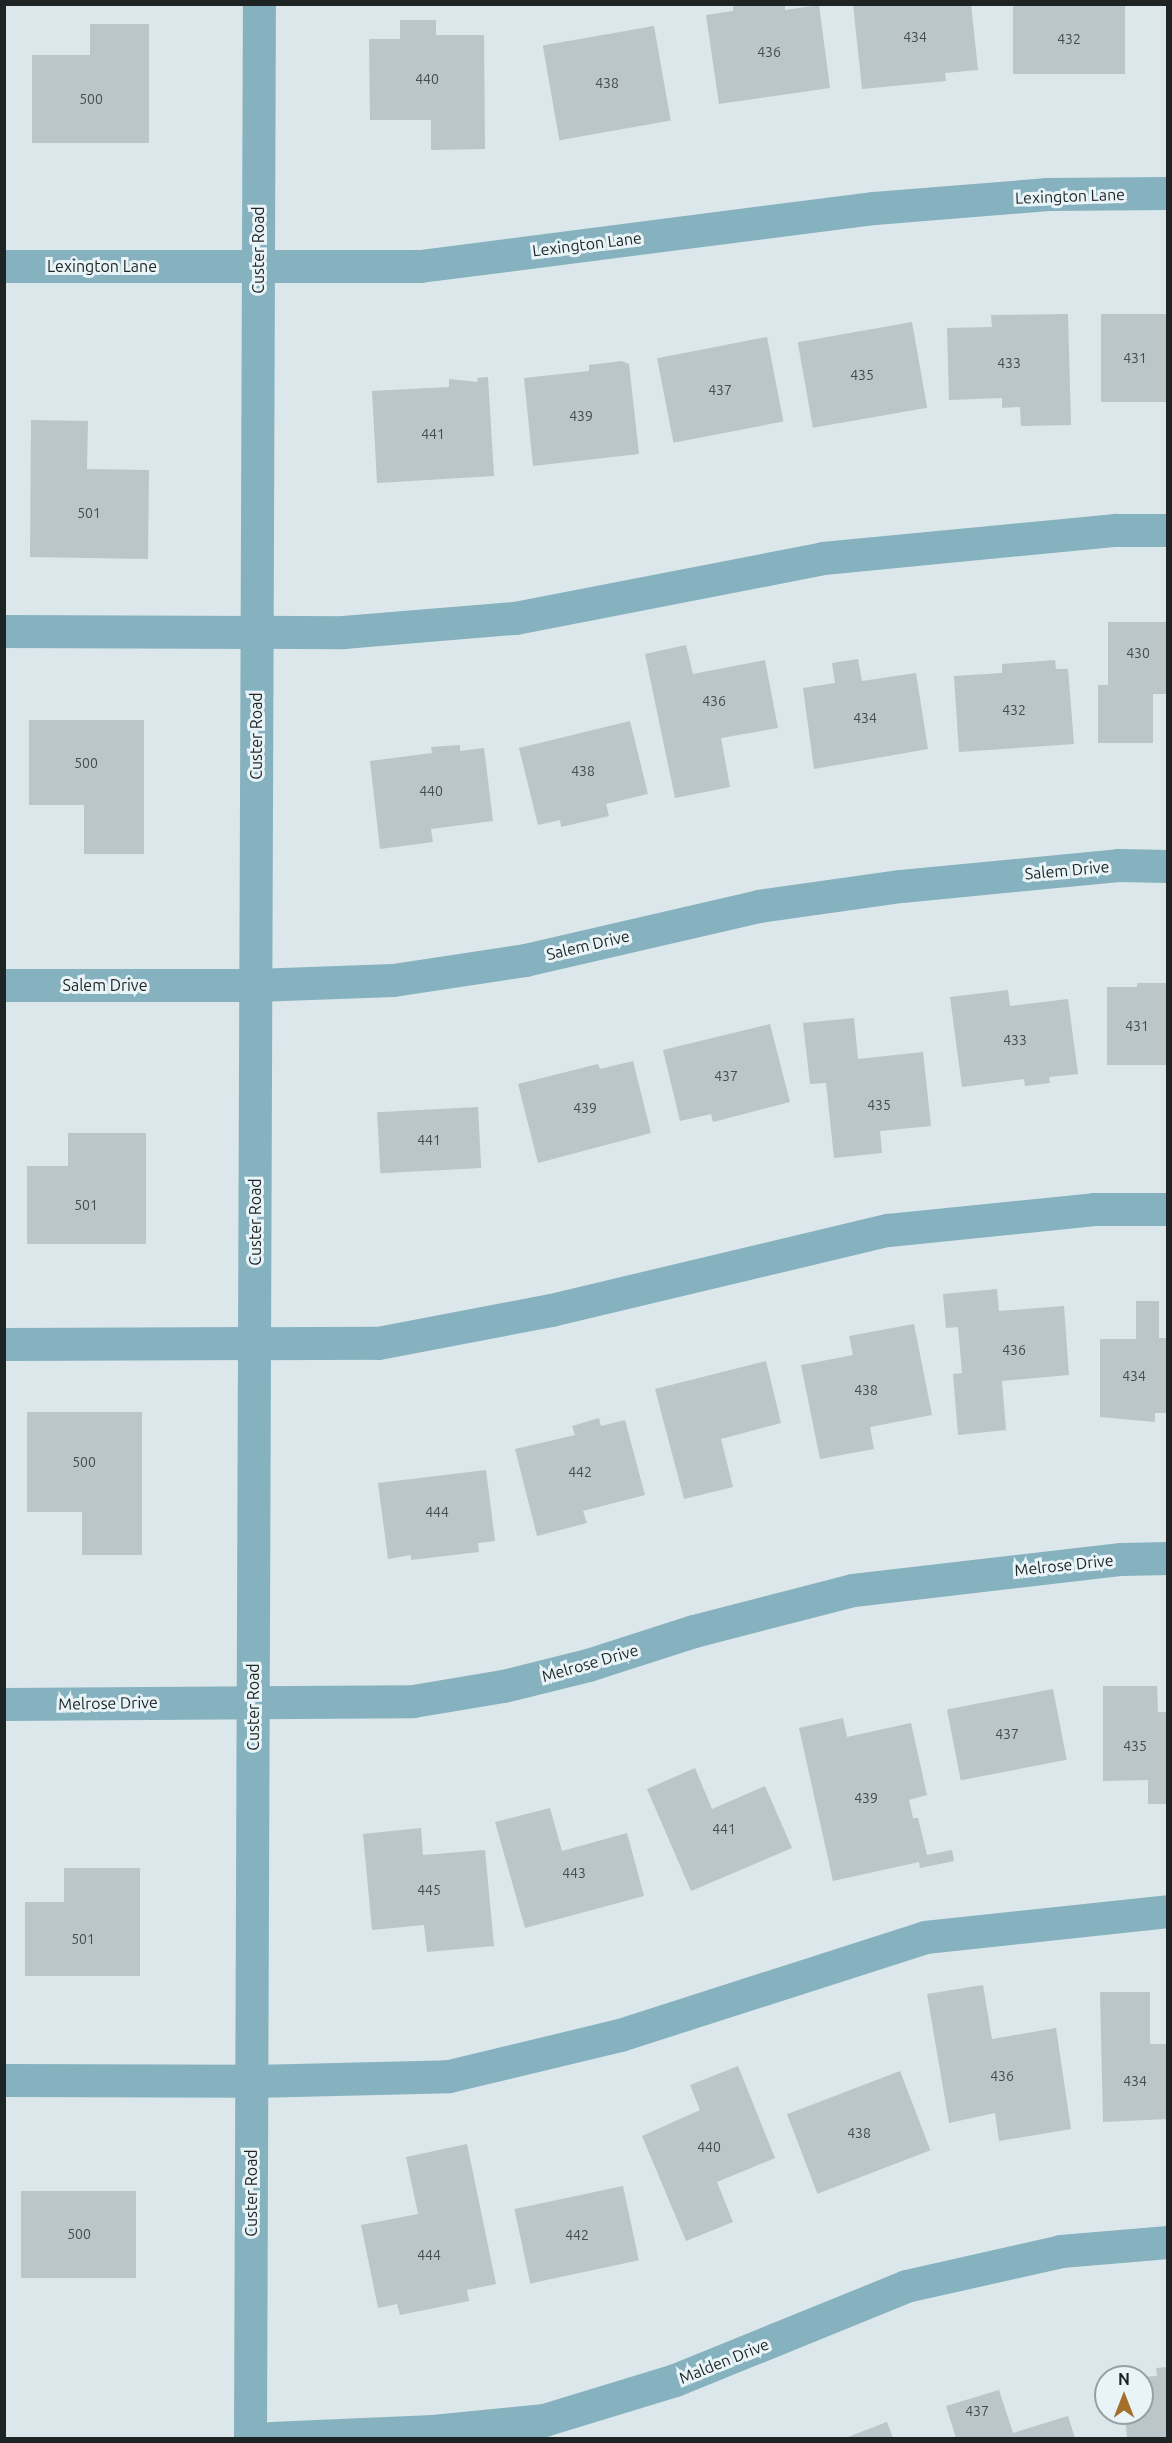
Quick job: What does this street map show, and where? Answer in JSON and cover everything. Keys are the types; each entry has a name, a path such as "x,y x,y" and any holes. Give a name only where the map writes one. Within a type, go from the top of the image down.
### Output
{"street":[{"name":"Custer Road","path":"250,2439 259,4"},
{"name":"Lexington Lane","path":"4,266 420,266 874,208 1047,194 1167,194"},
{"path":"4,631 343,632 514,618 823,558 1116,530 1167,530"},
{"name":"Salem Drive","path":"4,985 255,985 404,978 525,960 758,906 901,886 1118,865 1167,866"},
{"path":"4,1344 378,1343 551,1310 888,1230 1094,1209 1167,1209"},
{"name":"Melrose Drive","path":"4,1704 413,1701 503,1686 588,1665 694,1631 853,1590 1109,1561 1167,1558"},
{"path":"4,2080 251,2080 449,2076 621,2035 925,1937 1167,1911"},
{"name":"Malden Drive","path":"271,2439 433,2431 544,2420 675,2380 906,2286 1061,2251 1167,2242"}],"building":[{"path":"733,4 785,4 785,10 819,5 830,88 719,104 706,15 733,11"},
{"path":"853,4 971,4 978,70 945,73 946,81 862,89"},
{"path":"1013,4 1125,4 1125,74 1013,74"},
{"path":"400,20 436,20 436,35 484,35 485,149 431,150 431,120 370,120 369,39 400,39"},
{"path":"90,24 149,24 149,143 32,143 32,55 90,55"},
{"path":"654,26 671,121 559,140 543,46"},
{"path":"1068,314 1071,425 1021,426 1020,407 1002,408 1002,398 949,400 947,328 992,327 991,315"},
{"path":"1101,314 1168,314 1168,402 1101,402"},
{"path":"912,322 927,408 813,428 798,342"},
{"path":"767,337 783,421 673,443 657,358"},
{"path":"622,361 629,364 639,454 533,466 524,378 589,371 589,365"},
{"path":"488,377 494,476 377,483 372,391 449,387 449,379 478,382 477,378"},
{"path":"31,420 88,421 87,469 149,470 148,559 30,557"},
{"path":"1108,622 1168,622 1168,694 1153,694 1153,743 1098,743 1098,685 1108,685"},
{"path":"686,645 693,674 765,660 778,728 721,738 730,787 675,798 645,654"},
{"path":"858,659 862,681 916,673 928,749 814,769 803,688 835,683 832,663"},
{"path":"1055,660 1056,669 1068,669 1074,744 959,752 954,676 1002,673 1002,664"},
{"path":"29,720 144,720 144,854 84,854 84,805 29,805"},
{"path":"630,721 648,794 606,804 609,816 561,827 560,820 538,825 519,748"},
{"path":"460,745 460,751 484,748 493,821 431,829 433,842 380,849 370,761 432,753 431,747"},
{"path":"1137,983 1168,983 1168,1065 1107,1065 1107,987 1137,987"},
{"path":"1008,990 1010,1006 1068,999 1078,1074 1049,1077 1050,1083 1025,1086 1024,1079 962,1087 950,997"},
{"path":"854,1018 858,1059 923,1052 931,1126 880,1131 882,1153 834,1158 826,1083 810,1084 803,1023"},
{"path":"770,1024 790,1102 713,1122 711,1114 680,1121 663,1050"},
{"path":"633,1061 651,1133 538,1163 518,1084 598,1064 600,1069"},
{"path":"478,1107 481,1168 380,1173 377,1112"},
{"path":"68,1133 146,1133 146,1244 27,1244 27,1166 68,1166"},
{"path":"997,1289 999,1311 1064,1306 1069,1375 1002,1381 1006,1430 958,1435 953,1374 962,1373 958,1327 946,1328 943,1294"},
{"path":"1136,1301 1159,1301 1159,1338 1168,1338 1168,1413 1155,1413 1155,1422 1100,1417 1100,1339 1136,1339"},
{"path":"914,1324 932,1415 870,1427 874,1449 820,1459 801,1365 853,1355 849,1336"},
{"path":"766,1361 781,1423 721,1439 733,1487 684,1499 655,1389"},
{"path":"27,1412 142,1412 142,1555 82,1555 82,1512 27,1512"},
{"path":"599,1418 601,1426 625,1420 645,1495 583,1511 587,1523 537,1536 515,1449 575,1435 572,1426"},
{"path":"486,1470 495,1541 478,1543 479,1552 411,1560 411,1555 388,1559 378,1483"},
{"path":"1103,1686 1157,1686 1158,1712 1168,1712 1168,1804 1148,1804 1148,1780 1103,1781"},
{"path":"1053,1689 1067,1760 961,1780 947,1710"},
{"path":"843,1718 847,1737 911,1723 927,1795 909,1800 913,1818 918,1818 927,1855 952,1850 954,1861 920,1868 919,1862 833,1881 799,1728"},
{"path":"695,1768 712,1809 765,1786 792,1848 691,1891 647,1789"},
{"path":"550,1808 562,1851 627,1833 644,1896 525,1928 495,1822"},
{"path":"421,1828 423,1855 485,1850 494,1946 427,1952 424,1925 372,1930 363,1834"},
{"path":"64,1868 140,1868 140,1976 25,1976 25,1902 64,1902"},
{"path":"983,1985 992,2039 1056,2028 1071,2129 999,2141 995,2113 949,2123 927,1994"},
{"path":"1100,1992 1150,1992 1150,2044 1168,2044 1168,2119 1103,2122"},
{"path":"738,2066 775,2158 717,2182 733,2222 686,2241 642,2136 700,2110 690,2085"},
{"path":"900,2071 930,2150 817,2194 787,2114"},
{"path":"467,2144 496,2284 467,2290 469,2301 400,2315 397,2304 378,2308 361,2225 418,2214 406,2157"},
{"path":"623,2186 639,2260 530,2283 514,2209"},
{"path":"21,2191 136,2191 136,2278 21,2278"},
{"path":"1168,2367 1168,2438 1127,2438 1126,2425 1154,2425 1156,2368"},
{"path":"999,2390 1013,2433 1068,2416 1075,2438 956,2438 946,2406"},
{"path":"887,2422 893,2438 845,2438"}]}
